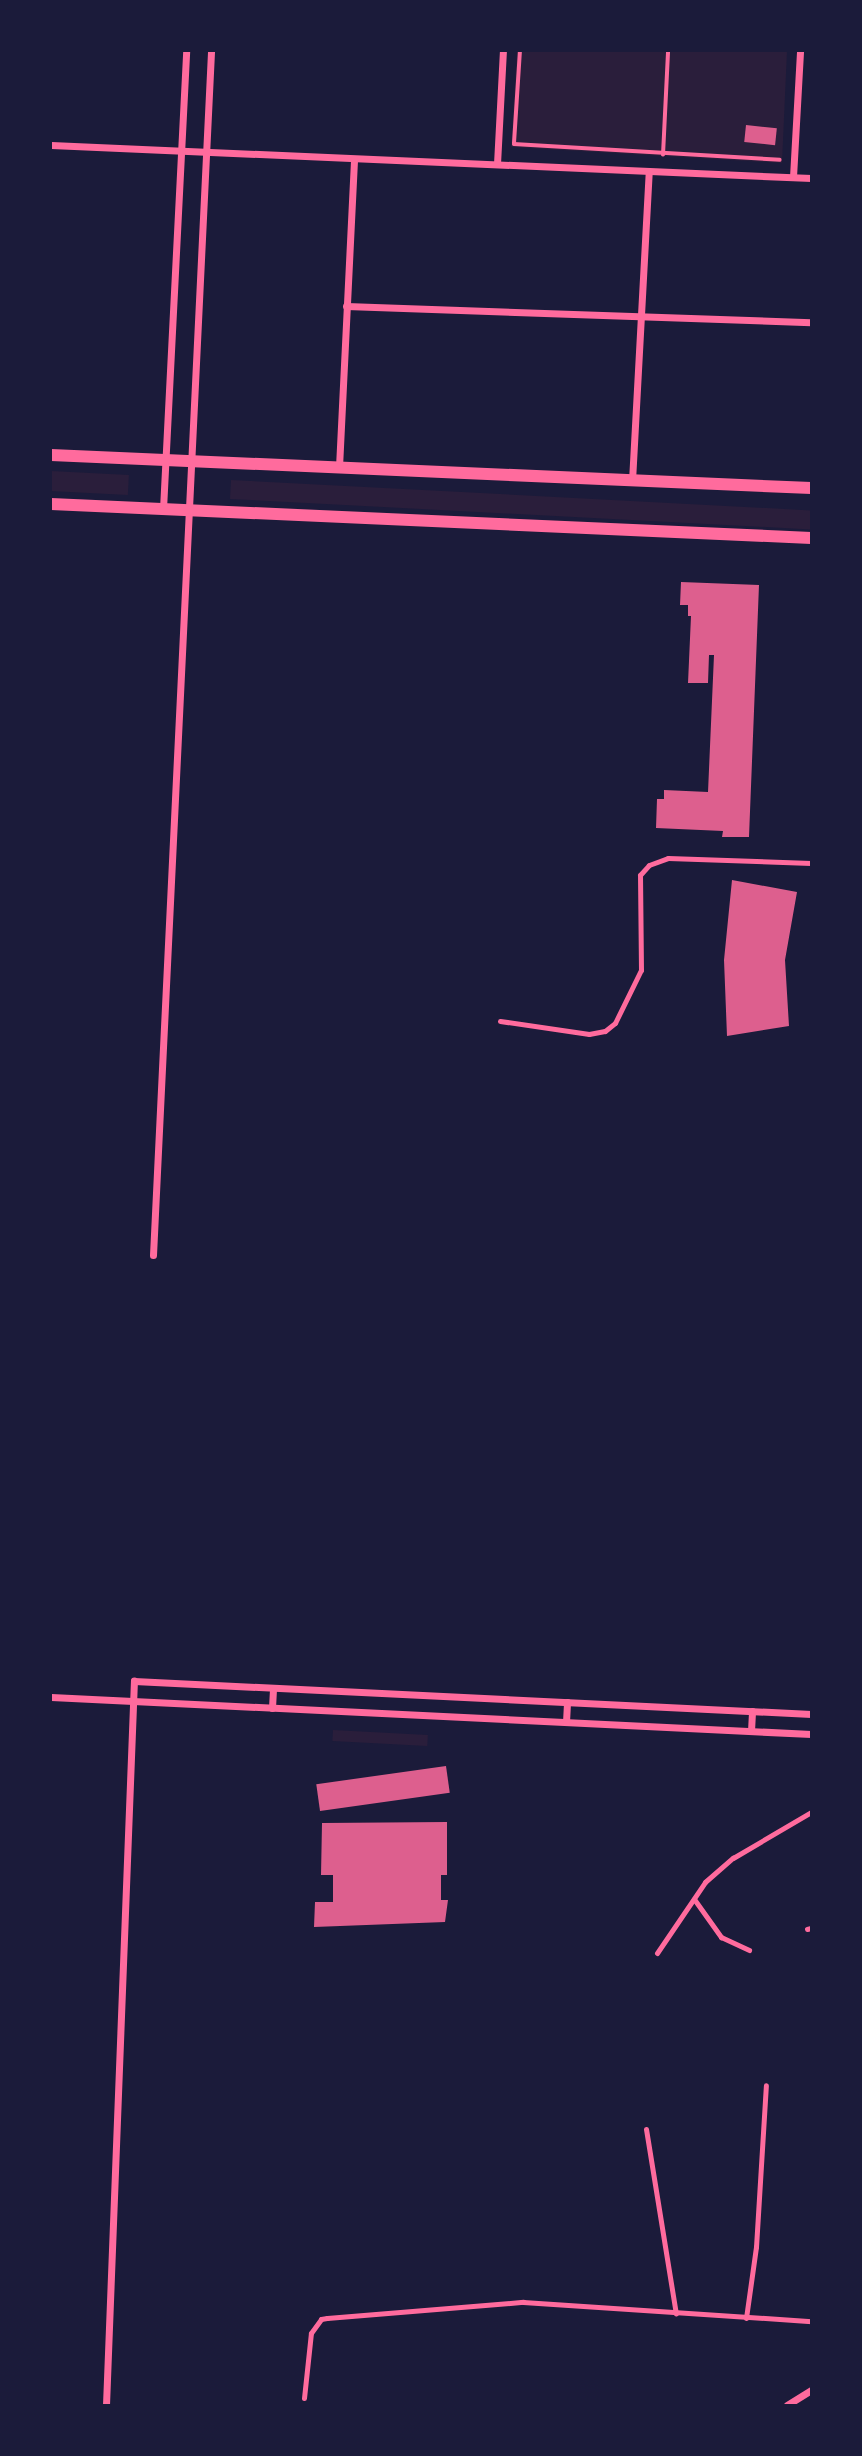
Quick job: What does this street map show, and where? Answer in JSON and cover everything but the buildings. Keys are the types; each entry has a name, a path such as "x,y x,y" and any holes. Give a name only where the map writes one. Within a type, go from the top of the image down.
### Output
{"street":[{"path":"163,509 186,51"},
{"path":"153,1255 211,51"},
{"path":"497,164 503,51"},
{"path":"793,177 800,51"},
{"path":"51,145 811,178"},
{"path":"339,467 354,159"},
{"path":"632,481 649,171"},
{"path":"346,306 641,314 811,322"},
{"path":"51,455 811,488"},
{"path":"51,504 811,538"},
{"path":"106,2405 132,1684 136,1680 811,1714"},
{"path":"272,1708 274,1688"},
{"path":"51,1697 811,1734"},
{"path":"566,1722 568,1702"},
{"path":"751,1731 752,1711"},
{"path":"787,2405 811,2390"}],"lane":[{"path":"500,1021 589,1034 605,1031 615,1023 641,970 640,876 649,865 668,859 811,863"},
{"path":"657,1953 705,1882 733,1858 811,1812"},
{"path":"694,1899 722,1937 749,1950"},
{"path":"746,2318 756,2247 766,2085"},
{"path":"646,2129 676,2314"},
{"path":"304,2398 311,2333 321,2319 327,2318 523,2302 811,2321"}],"path":[{"path":"520,51 514,144 780,161 781,147"},
{"path":"662,171 668,51"}],"shaded area":[{"path":"517,51 787,51 782,163 511,147"},
{"path":"51,471 129,475 128,495 51,491"},
{"path":"231,480 811,510 810,529 230,499"},
{"path":"333,1730 428,1735 427,1746 332,1741"}]}
